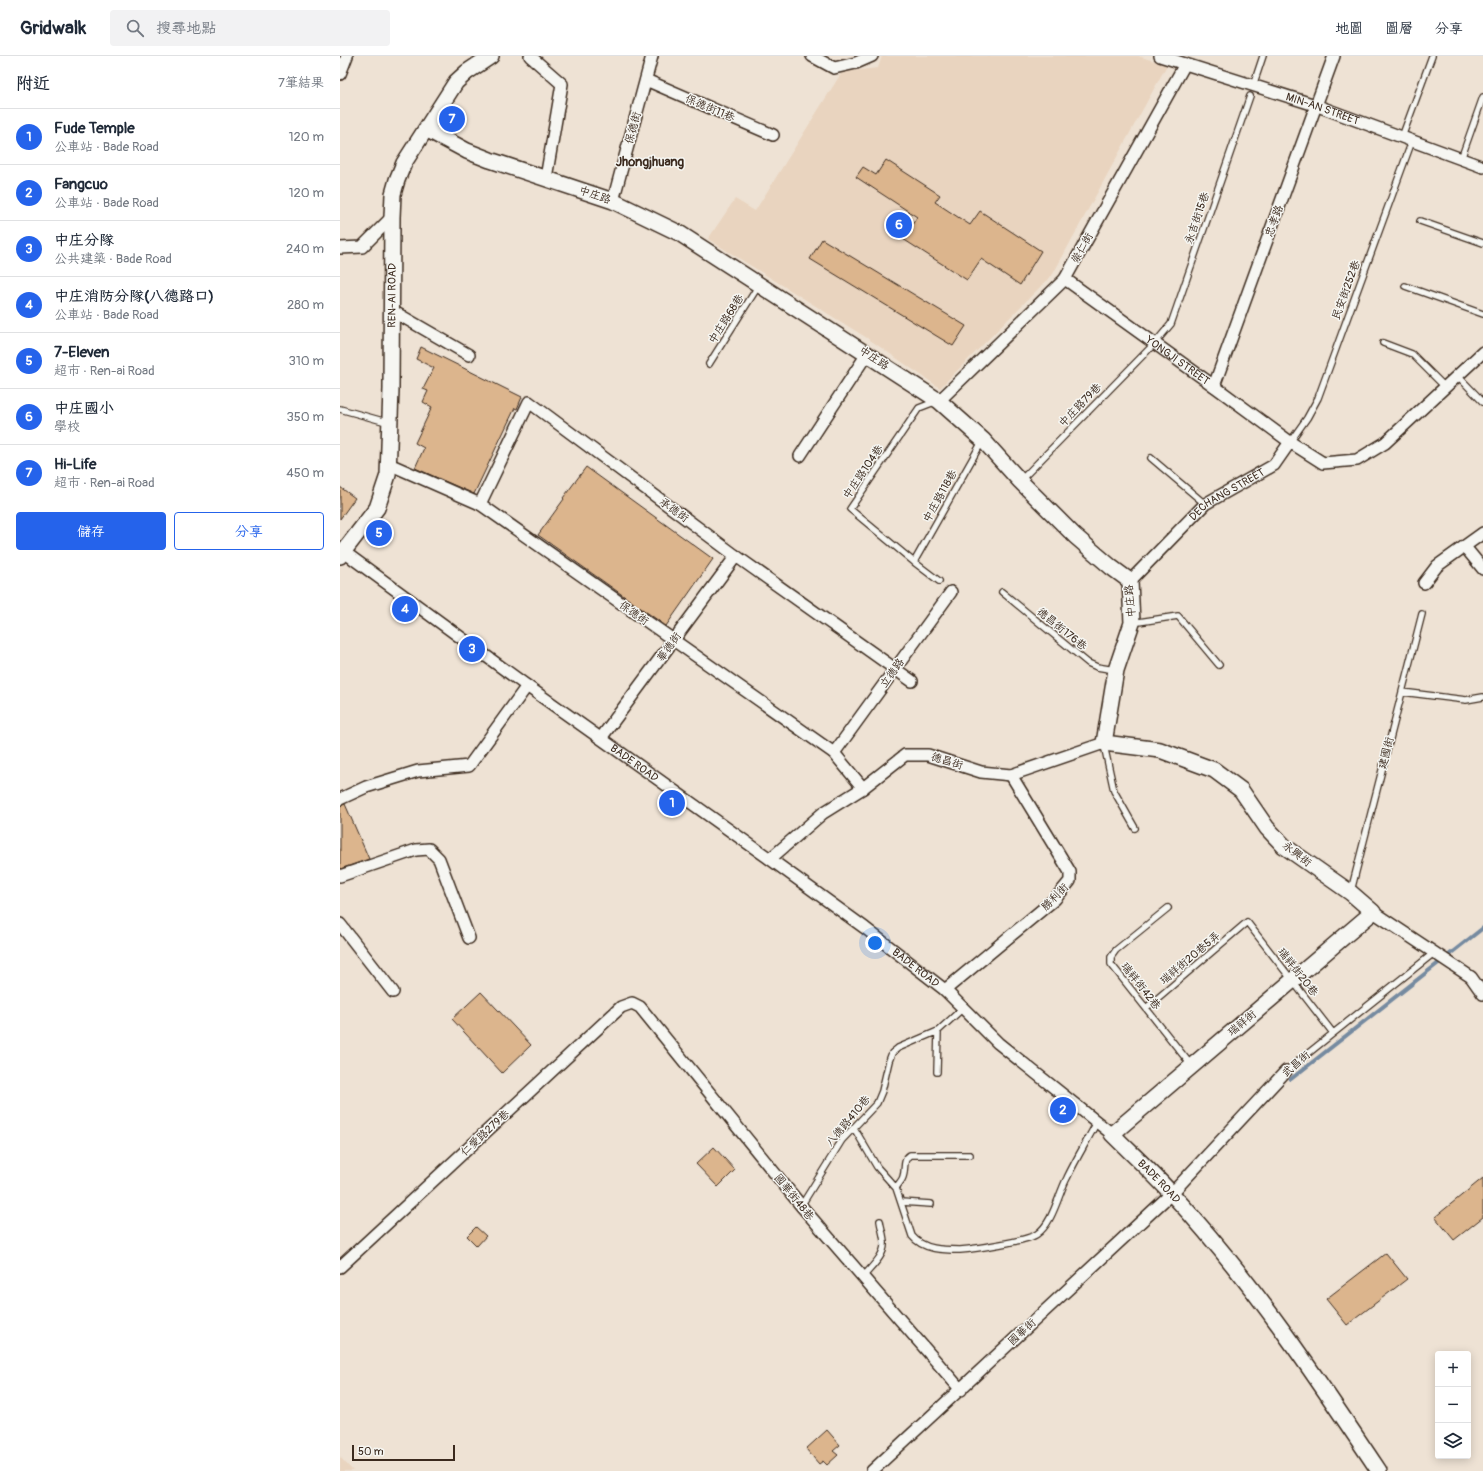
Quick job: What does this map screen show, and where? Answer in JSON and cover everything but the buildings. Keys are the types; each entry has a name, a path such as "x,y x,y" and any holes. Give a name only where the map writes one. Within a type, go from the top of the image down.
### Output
{"street":[{"path":"340,74 346,56"},
{"name":"REN-AI ROAD","path":"341,552 377,508 388,475 390,424 392,217 393,194 396,180 404,163 443,100 456,82 467,72 491,56"},
{"path":"530,56 562,84 546,178"},
{"name":"保德街","path":"614,200 652,56"},
{"path":"812,56 834,68 856,64 872,56"},
{"name":"MIN-AN STREET","path":"1160,56 1185,64 1251,91 1315,105 1483,167"},
{"name":"忠孝路","path":"1214,386 1334,56"},
{"name":"崇仁街","path":"939,401 1065,279 1185,64"},
{"name":"保德街11巷","path":"646,80 774,135"},
{"name":"中庄路","path":"426,129 467,151 490,160 614,200 680,233 939,401 983,440 1020,481 1075,536 1130,581 1132,623 1116,670 1104,743"},
{"path":"340,248 362,247 392,217"},
{"name":"YONGJI STREET","path":"1065,279 1290,442"},
{"path":"391,310 469,354"},
{"path":"1290,442 1322,463 1357,460 1385,443 1446,388 1483,352"},
{"path":"800,456 867,354"},
{"name":"承德街","path":"480,504 529,402 736,556 912,680"},
{"name":"DECHANG STREET","path":"1130,581 1205,504 1274,465 1290,442"},
{"name":"保德街","path":"389,464 480,504 834,753 863,788"},
{"path":"1424,583 1437,566 1483,533"},
{"path":"1465,546 1483,569"},
{"name":"BADE ROAD","path":"341,552 770,858 865,928 945,990 962,1009 998,1043 1112,1134 1172,1193 1221,1250 1277,1322 1380,1471"},
{"name":"華德街","path":"601,738 736,556"},
{"name":"立德路","path":"834,753 950,592"},
{"path":"340,799 366,787 418,771 469,766 527,686"},
{"name":"德昌街","path":"770,858 823,813 863,788 905,755 928,755 981,772 1012,775 1104,743"},
{"name":"永興街","path":"1104,743 1160,750 1214,770 1241,790 1267,828 1284,846 1351,893 1373,912 1471,977 1483,994"},
{"name":"勝利街","path":"945,990 1055,899 1070,881 1070,872 1012,775"},
{"path":"340,876 416,850 429,849 439,859 469,938"},
{"name":"瑞祥街","path":"1112,1134 1373,912"},
{"path":"340,924 393,992"},
{"name":"國華街48巷","path":"632,1003 640,1007 801,1206 862,1278 961,1390"},
{"name":"仁愛路279巷","path":"340,1267 621,1007 632,1003"},
{"name":"武昌街","path":"1172,1193 1286,1071"},
{"name":"國華街","path":"872,1471 1172,1193"}],"lane":[{"name":"永吉街15巷","path":"1155,343 1171,324 1263,56"},
{"path":"1402,137 1432,56"},
{"path":"1461,159 1483,97"},
{"name":"民安街252巷","path":"1290,442 1307,418 1318,398 1412,141"},
{"path":"1420,221 1483,243"},
{"name":"中庄路68巷","path":"709,364 759,285"},
{"path":"1405,286 1483,314"},
{"name":"中庄路79巷","path":"1020,481 1155,343"},
{"path":"1383,343 1412,354 1446,388"},
{"path":"1458,376 1483,402"},
{"name":"中庄路104巷","path":"939,401 919,408 850,509 914,562 939,580"},
{"path":"340,409 390,424"},
{"name":"中庄路118巷","path":"914,562 983,440"},
{"path":"1151,458 1205,504"},
{"name":"德昌街176巷","path":"1002,592 1088,663 1097,667 1116,670"},
{"name":"建國街","path":"1351,893 1422,614"},
{"path":"1132,623 1178,616 1219,665"},
{"path":"1402,692 1466,700 1483,697"},
{"path":"1104,743 1114,791 1135,828"},
{"name":"瑞祥街42巷","path":"1168,908 1116,950 1111,957 1111,964 1192,1066"},
{"name":"瑞祥街20巷5弄","path":"1146,1008 1247,922"},
{"name":"瑞祥街20巷","path":"1247,922 1333,1033"},
{"name":"武昌街","path":"1286,1071 1333,1033 1437,954"},
{"name":"八德路410巷","path":"801,1206 842,1140 877,1103 882,1091 892,1053 898,1048 938,1031 962,1009"},
{"path":"936,1072 938,1031"},
{"path":"854,1128 877,1167 896,1188 912,1236 916,1241 940,1250 969,1250 1028,1238 1038,1234 1047,1222 1066,1179 1098,1122"},
{"path":"896,1188 903,1178 905,1162 907,1157 910,1155 970,1155"},
{"path":"901,1202 931,1204"},
{"path":"862,1278 882,1251 884,1244 880,1221"}],"shaded area":[{"path":"882,56 1138,56 1167,65 1053,274 940,388 867,338 708,239 735,199 755,211 842,72 878,68"},
{"path":"340,1457 353,1471 340,1471"}],"waterway":[{"path":"1291,1079 1483,928"}],"place":[{"name":"Hi-Life","path":"452,119"},
{"name":"中庄國小","path":"899,225"},
{"name":"7-Eleven","path":"379,533"},
{"name":"中庄消防分隊(八德路口)","path":"405,609"},
{"name":"中庄分隊","path":"472,649"},
{"name":"Fude Temple","path":"672,803"},
{"name":"Fangcuo","path":"1063,1110"}],"district":[{"name":"Jhongjhuang","path":"650,162"}]}
